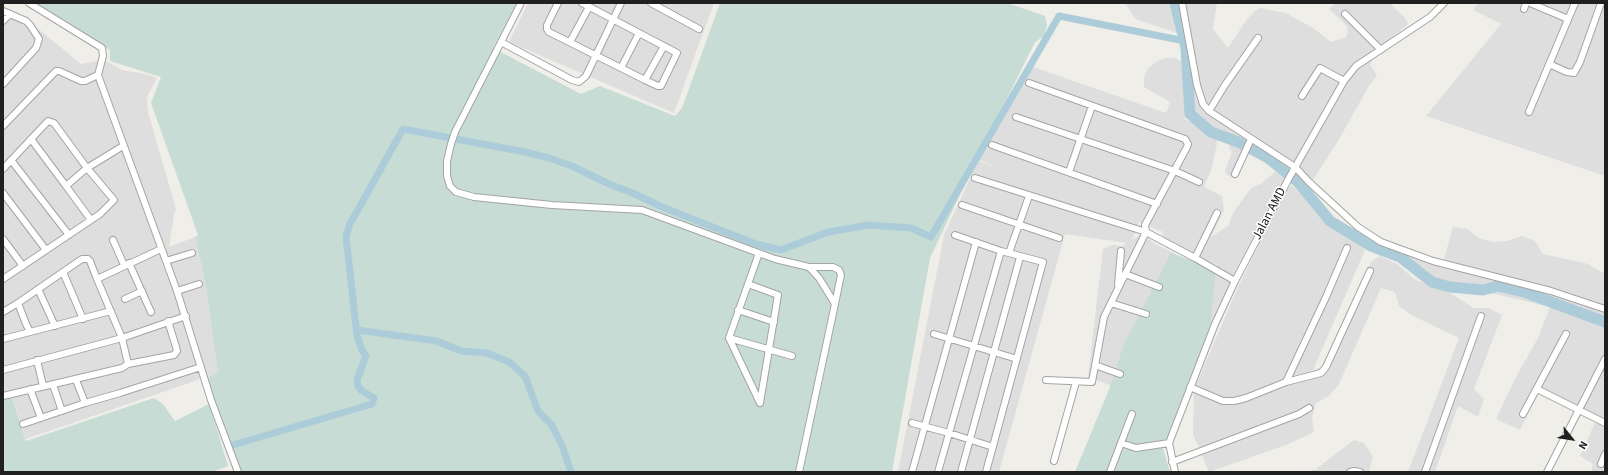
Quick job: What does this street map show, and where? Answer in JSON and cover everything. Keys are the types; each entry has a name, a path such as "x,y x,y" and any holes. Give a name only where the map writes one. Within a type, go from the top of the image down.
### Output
{"street":[{"path":"29,3 102,48 103,56 98,75 186,316 211,400 238,472"},
{"path":"521,3 450,144 447,161 448,182 453,190 474,197 552,205 642,210 782,262 839,270 841,275 799,472"},
{"path":"558,3 547,29 554,35 645,80 658,86 662,85 677,54 582,3"},
{"path":"501,42 576,82 581,81 586,76 621,3"},
{"path":"651,3 699,29"},
{"path":"1182,3 1197,85 1203,104 1209,111 1250,142 1294,169 1352,222 1381,242 1433,261 1544,290 1605,308"},
{"name":"Jalan AMD","path":"1175,472 1169,443 1215,324 1234,281 1294,169 1344,81 1356,66 1430,17 1444,3"},
{"path":"1530,3 1568,19"},
{"path":"1529,112 1575,3"},
{"path":"1549,64 1567,72 1574,73 1580,62 1601,3"},
{"path":"570,42 589,7"},
{"path":"3,11 30,24 39,39 31,53 3,84"},
{"path":"3,21 10,14"},
{"path":"1345,14 1381,50"},
{"path":"621,68 639,33"},
{"path":"1209,111 1225,85 1258,38"},
{"path":"645,80 664,46"},
{"path":"1302,96 1320,68 1344,81"},
{"path":"3,126 56,71 81,81 98,75"},
{"path":"1028,83 1185,139 1188,144 1175,172 1145,225 1146,232 1104,317 1092,382 1046,380"},
{"path":"1069,172 1092,106"},
{"path":"1016,116 1175,172 1199,182"},
{"path":"3,169 48,121 52,122 87,168 114,200 91,220 3,279"},
{"path":"31,139 91,220"},
{"path":"1235,174 1250,142"},
{"path":"992,145 1157,204"},
{"path":"66,186 87,168 123,146"},
{"path":"11,160 69,235"},
{"path":"975,178 1146,232 1234,281"},
{"path":"3,193 46,250"},
{"path":"1009,253 1030,196"},
{"path":"962,205 1059,238"},
{"path":"1195,258 1217,213"},
{"path":"955,235 1020,257 1043,262 986,472"},
{"path":"3,239 23,266"},
{"path":"113,240 142,291 151,312"},
{"path":"912,472 948,338 976,242"},
{"path":"1286,382 1347,248"},
{"path":"97,279 161,249"},
{"path":"938,472 1002,251"},
{"path":"1118,289 1121,251"},
{"path":"166,261 192,253"},
{"path":"748,284 778,295 760,403 729,338 738,310 759,253"},
{"path":"961,472 1020,257"},
{"path":"3,312 82,260 88,259 122,338 128,364"},
{"path":"809,267 819,278 835,304"},
{"path":"1190,387 1223,401 1234,401 1246,398 1286,382 1321,374 1324,371 1370,271"},
{"path":"63,272 83,319"},
{"path":"1125,274 1159,287"},
{"path":"177,291 199,284"},
{"path":"38,289 56,326"},
{"path":"125,299 142,291"},
{"path":"1111,302 1146,314"},
{"path":"18,303 30,332"},
{"path":"738,310 774,322"},
{"path":"3,339 111,311"},
{"path":"3,370 122,338 186,316"},
{"path":"1425,472 1481,316"},
{"path":"3,396 43,386 76,380 122,368 128,364 174,355 176,354 176,347 168,321"},
{"path":"934,334 1017,359"},
{"path":"1524,414 1566,334"},
{"path":"729,338 792,356"},
{"path":"1547,472 1605,359"},
{"path":"37,360 43,386"},
{"path":"1095,365 1120,374"},
{"path":"23,424 62,410 201,367"},
{"path":"76,380 85,403"},
{"path":"1054,462 1076,382"},
{"path":"53,385 62,410"},
{"path":"30,389 41,418"},
{"path":"1537,389 1605,423"},
{"path":"1172,462 1299,414 1309,408"},
{"path":"1110,472 1132,414"},
{"path":"912,423 993,447"},
{"path":"1121,444 1136,448 1169,443"},
{"path":"1600,464 1605,454"},
{"path":"1350,472 1360,472"}],"shaded area":[{"path":"32,3 517,3 493,48 581,94 600,86 675,116 682,108 720,3 1007,3 1045,16 1047,26 1044,36 1035,42 930,258 892,472 241,472 205,378 218,373 206,287 195,237 198,235 151,103 161,77 110,61 110,50"},
{"path":"528,3 714,3 674,113 509,42"},
{"path":"1125,3 1217,3 1213,29 1228,48 1247,19 1260,8 1286,13 1313,28 1331,42 1346,37 1348,32 1347,26 1329,9 1335,3 1390,3 1406,19 1408,24 1384,44 1370,64 1377,76 1370,84 1338,141 1313,180 1295,166 1255,141 1237,176 1232,177 1227,175 1225,170 1232,152 1229,148 1232,139 1222,137 1206,127 1199,119 1181,118 1200,125 1218,138 1212,168 1204,187 1222,196 1224,210 1211,237 1228,226 1233,213 1251,188 1262,183 1276,171 1286,179 1210,335 1205,339 1201,297 1218,265 1162,241 1163,232 1139,222 1132,240 1140,235 1176,254 1154,301 1120,389 1088,377 1103,249 1112,245 1122,246 1127,243 1065,234 999,472 898,472 944,235 978,161 999,168 979,160 1033,67 1166,113 1170,102 1144,87 1144,77 1148,68 1165,58 1174,58 1184,62 1180,34 1138,20 1134,17"},
{"path":"1478,3 1605,3 1605,176 1426,116 1501,24 1473,10"},
{"path":"3,6 20,14 81,64 104,60 122,70 146,74 157,78 147,97 148,112 176,209 169,247 195,237 206,287 218,373 26,439 12,396 3,398"},
{"path":"1291,185 1365,250 1313,370 1323,367 1371,262 1380,256 1397,264 1414,279 1450,293 1474,308 1489,308 1502,315 1474,389 1484,399 1478,417 1458,406 1435,472 1408,472 1459,338 1411,315 1399,306 1395,292 1381,288 1339,384 1329,396 1316,403 1312,417 1314,432 1286,445 1209,472 1193,434 1194,390 1238,287 1283,196"},
{"path":"1453,227 1467,229 1479,238 1493,242 1507,241 1522,236 1535,241 1543,254 1588,264 1605,274 1605,472 1591,472 1593,464 1580,456 1597,418 1540,389 1520,430 1496,419 1516,377 1538,338 1550,307 1474,289 1443,285 1415,274 1403,262 1407,252 1442,266"},
{"path":"1171,253 1216,269 1210,328 1163,448 1170,472 1075,472 1110,387 1124,344"},
{"path":"12,397 26,441 154,398 163,404 175,421 209,404 228,466 212,472 3,472 3,399"},
{"path":"1354,440 1364,443 1373,457 1369,472 1307,472 1316,469"}],"waterway":[{"path":"1175,3 1186,48 1190,114 1211,132 1238,142 1268,158 1298,182 1330,221 1371,246 1400,257 1432,282 1450,287 1483,290 1498,286 1524,292 1605,322"},
{"path":"233,445 372,404 374,398 362,391 358,386 357,380 366,356 357,336 346,236 350,224 403,129 525,152 549,158 572,166 662,207 756,244 781,250 828,232 869,225 911,228 931,237 1059,16 1185,41"},
{"path":"357,330 437,341 461,351 487,353 509,362 525,376 538,411 551,424 562,445 571,472"}]}
